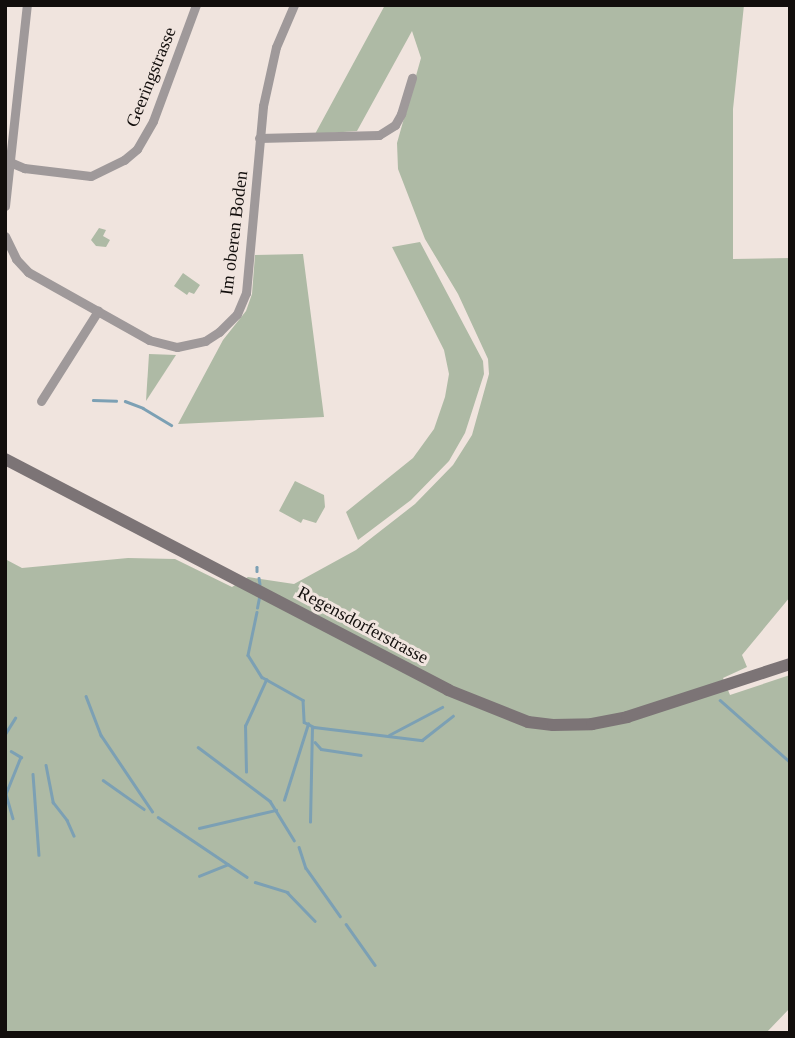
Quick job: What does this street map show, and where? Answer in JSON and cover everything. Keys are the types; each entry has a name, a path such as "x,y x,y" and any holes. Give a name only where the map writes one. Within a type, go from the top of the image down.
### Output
{"main road":[{"name":"Regensdorferstrasse","path":"5,459 448,690 504,715 553,725 593,724 627,716 790,664"}],"street":[{"path":"5,206 6,164 27,5"},
{"name":"Geeringstrasse","path":"6,164 68,175 91,176 124,160 137,149 153,121 196,5"},
{"name":"Im oberen Boden","path":"5,236 11,252 22,267 149,340 177,347 205,341 230,323 246,293 259,138 270,71 280,35 294,5"},
{"path":"259,138 379,135 395,125 412,78"},
{"path":"41,401 98,311"}],"green space":[{"path":"385,5 744,5 733,109 733,259 790,258 790,597 742,655 747,667 723,678 730,695 790,675 790,1008 766,1033 5,1033 5,559 22,568 128,558 175,559 232,587 248,577 294,584 356,550 415,504 453,465 472,435 489,374 488,359 458,294 425,239 398,169 397,143 421,58 412,31 357,131 315,134"},
{"path":"99,228 106,230 103,236 110,240 106,247 96,246 91,240"},
{"path":"420,242 483,361 484,374 465,433 449,461 411,500 358,540 346,512 413,458 434,429 445,397 449,374 444,350 392,247"},
{"path":"303,254 324,417 178,424 223,340 246,311 252,294 255,255"},
{"path":"183,273 200,285 194,294 189,292 187,295 174,286"},
{"path":"149,354 176,355 146,401"},
{"path":"295,481 324,495 325,507 316,523 303,519 301,523 279,511"}],"waterway":[{"path":"93,400 116,401"},
{"path":"125,401 143,408 171,425"},
{"path":"259,578 260,584"},
{"path":"257,608 259,598"},
{"path":"257,612 248,655 262,677 303,700 304,722 314,727 422,740 453,716"},
{"path":"246,772 245,726 266,680"},
{"path":"86,696 101,735 152,811"},
{"path":"720,700 790,762"},
{"path":"389,735 442,707"},
{"path":"5,734 15,718"},
{"path":"284,800 308,724"},
{"path":"310,822 312,728"},
{"path":"315,742 321,749 361,755"},
{"path":"198,747 270,801 294,840"},
{"path":"11,751 21,757 6,794 13,818"},
{"path":"46,765 53,802 67,820 74,836"},
{"path":"33,774 39,855"},
{"path":"103,780 144,809"},
{"path":"199,828 276,810"},
{"path":"158,817 247,877"},
{"path":"299,847 306,868 340,916"},
{"path":"199,876 228,864"},
{"path":"255,882 287,892 315,921"},
{"path":"346,924 375,965"}]}
